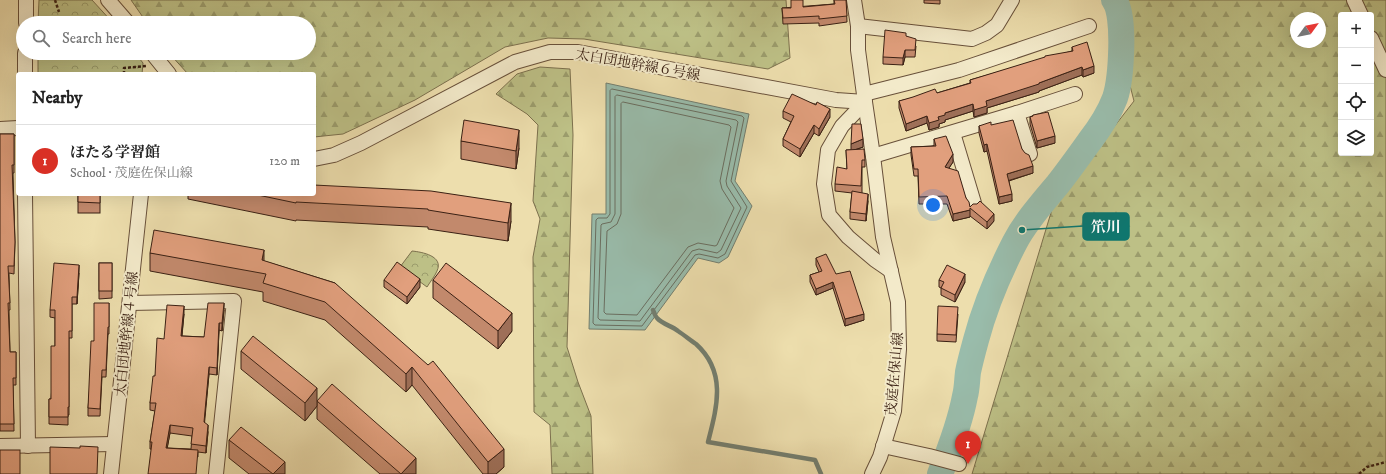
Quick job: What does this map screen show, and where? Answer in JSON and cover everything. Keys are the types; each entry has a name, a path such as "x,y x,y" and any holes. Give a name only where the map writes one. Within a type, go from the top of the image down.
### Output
{"street":[{"path":"26,0 26,16"},
{"path":"108,0 122,16"},
{"name":"茂庭佐保山線","path":"854,0 858,26 858,50 883,237 898,302 899,349 894,411 872,474"},
{"path":"858,26 972,39 986,34 997,25 1012,0"},
{"path":"1354,0 1359,12"},
{"path":"891,271 875,260 848,237 829,215 824,184 828,150 842,126 864,98 960,70 1089,26"},
{"path":"1374,44 1385,64"},
{"name":"太白団地幹線６号線","path":"316,158 334,154 360,143 515,62 550,52 578,52 836,100 864,98"},
{"path":"25,60 25,72"},
{"path":"153,63 166,72"},
{"path":"873,156 1075,94"},
{"path":"1017,113 1030,154"},
{"path":"0,129 16,128"},
{"path":"953,132 974,203"},
{"path":"25,196 28,446"},
{"name":"太白団地幹線４号線","path":"111,474 141,196"},
{"path":"130,303 234,301 216,474"},
{"path":"0,446 114,444"},
{"path":"883,446 959,464"}],"path":[{"path":"55,0 59,12"},
{"path":"124,72 124,68 153,63"},
{"path":"1359,474 1368,467 1386,462"}],"green space":[{"path":"39,0 92,0 107,16 38,16"},
{"path":"131,0 786,0 790,58 768,69 584,39 548,38 505,47 415,100 343,134 316,137 316,72 186,72 175,60 316,60 316,16 142,16"},
{"path":"1108,0 1386,0 1386,474 972,474 1053,206 1134,101"},
{"path":"38,60 141,60 143,63 142,72 38,72"},
{"path":"540,67 570,69 573,135 567,347 591,416 593,474 552,474 550,425 534,412 533,257 540,219 533,201 538,125 527,114 496,94 517,74"},
{"path":"412,251 421,252 431,256 435,258 437,262 437,271 427,287 400,267"}],"water":[{"path":"606,83 749,114 735,181 752,206 728,257 719,263 698,258 645,330 589,329 592,214 606,214"}],"building":[{"path":"791,0 803,0 803,7 835,4 834,0 846,0 847,16 819,19 819,16 783,18 782,8 791,8"},
{"path":"885,30 906,33 906,36 916,39 915,50 905,50 903,58 883,57"},
{"path":"1087,42 1094,66 1083,70 1082,67 1039,84 986,101 987,106 974,110 973,104 945,113 945,115 938,117 939,120 929,123 927,116 906,124 899,101 935,89 937,93 971,83 970,80 1045,56 1073,51 1072,47"},
{"path":"792,94 816,105 817,102 830,109 819,129 814,125 800,149 783,139 794,116 783,111"},
{"path":"1048,112 1055,136 1037,141 1030,117"},
{"path":"464,120 519,130 516,151 461,141"},
{"path":"1013,120 1022,149 1029,155 1033,166 1007,174 1012,194 999,197 987,144 984,145 979,126 991,122 991,125"},
{"path":"852,124 861,124 863,139 851,144"},
{"path":"0,134 14,134 14,165 12,165 15,242 14,266 8,266 10,303 8,303 10,352 16,352 16,378 13,378 14,424 0,424"},
{"path":"946,136 953,154 945,167 958,171 970,207 980,201 994,214 987,222 970,208 970,210 953,214 947,196 919,197 918,169 914,169 911,147 936,146 934,139"},
{"path":"864,149 865,160 862,160 861,186 835,184 837,167 847,169 846,150"},
{"path":"316,185 431,191 511,203 508,223 428,209 296,203 263,196 316,196"},
{"path":"852,191 868,194 866,214 850,212"},
{"path":"78,196 100,196 100,203 78,202"},
{"path":"154,230 264,250 262,260 335,283 428,365 433,361 504,449 488,462 412,367 406,374 325,302 263,283 266,274 150,253"},
{"path":"826,254 836,274 850,271 864,314 845,319 833,282 816,289 810,275 822,271 816,258"},
{"path":"397,262 420,279 407,297 384,280"},
{"path":"54,263 79,265 77,297 72,297 72,331 69,331 68,417 49,417 49,399 51,399 51,346 55,346 55,310 50,310"},
{"path":"99,263 112,263 112,291 99,291"},
{"path":"446,263 512,313 498,331 433,280"},
{"path":"947,265 965,274 955,295 941,288 944,282 939,280"},
{"path":"94,303 109,303 106,370 102,370 100,409 88,408 91,341 94,341"},
{"path":"208,303 224,303 222,323 219,323 217,368 209,367 204,422 208,425 206,446 191,444 193,428 170,425 166,448 198,450 196,474 148,474 152,442 150,442 156,403 150,403 153,376 155,376 157,338 164,339 167,305 184,306 181,336 204,337"},
{"path":"938,306 958,307 956,335 937,334"},
{"path":"253,336 317,388 305,403 241,351"},
{"path":"332,384 416,458 401,474 317,401"},
{"path":"241,427 285,462 273,474 229,440"},
{"path":"80,446 98,447 97,474 50,474 50,447 80,448"},
{"path":"0,450 20,450 20,474 0,474"}],"waterway":[{"path":"940,474 960,416 966,390 968,372 980,327 988,302 1003,266 1024,227 1062,179 1107,116 1113,104 1119,77 1121,48 1120,19 1118,8 1114,0"},
{"path":"653,310 659,320 676,329 696,344 706,355 712,366 716,378 717,390 714,416 708,442 815,460 821,474"}],"place":[{"name":"笊川","path":"1022,230"},
{"name":"ほたる学習館","path":"968,464"}]}
